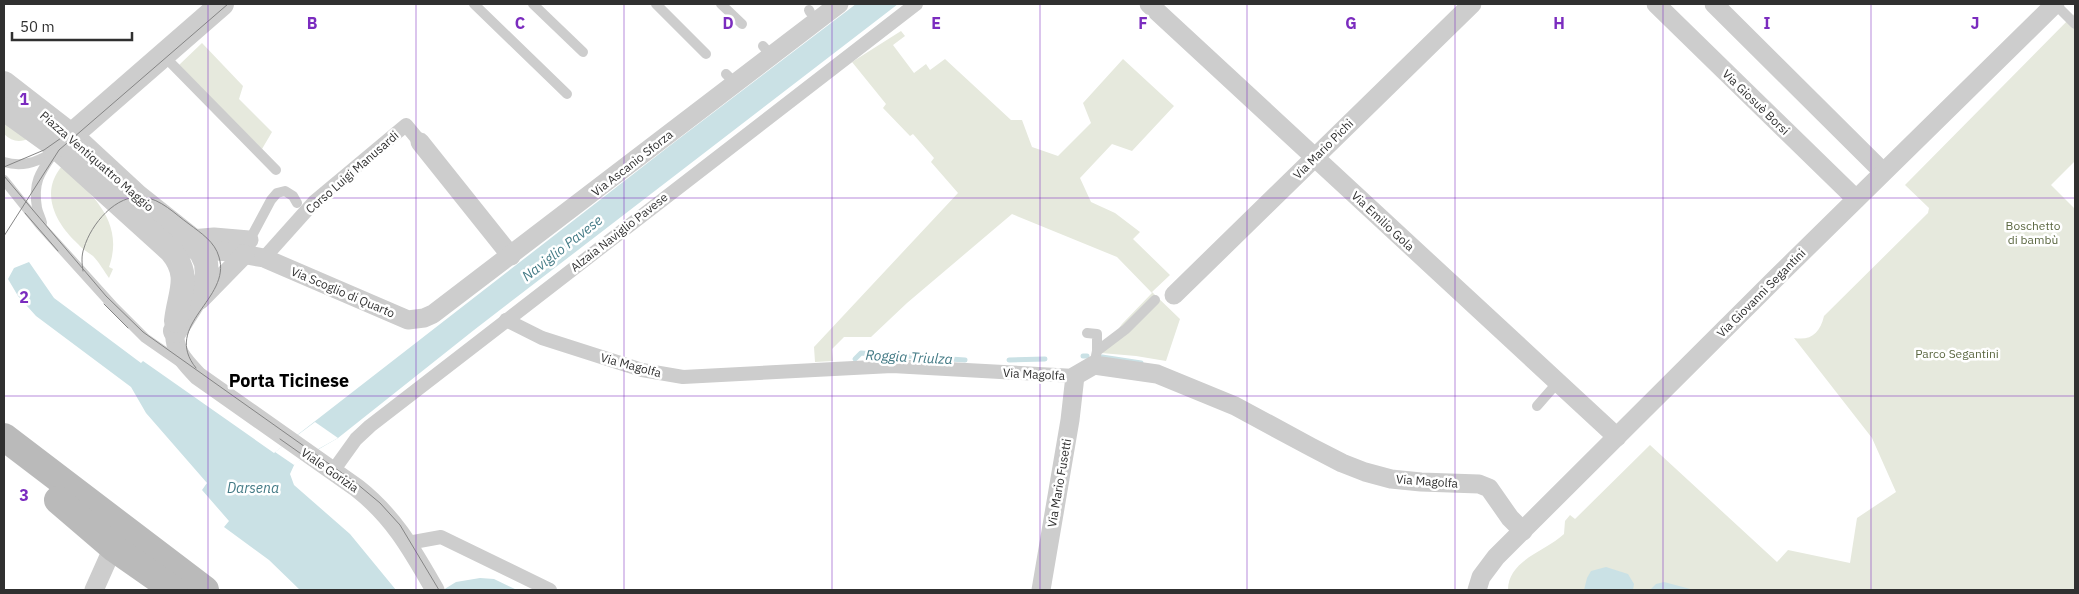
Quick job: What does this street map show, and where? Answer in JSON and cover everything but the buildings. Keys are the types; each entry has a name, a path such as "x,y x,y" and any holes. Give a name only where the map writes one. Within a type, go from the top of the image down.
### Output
{"main road":[{"path":"4,437 87,513 110,550 174,590"},
{"path":"4,458 44,488 87,513 205,590"}],"street":[{"path":"64,142 222,4"},
{"name":"Via Ascanio Sforza","path":"424,318 433,314 511,256 730,79 767,51 838,4"},
{"name":"Alzaia Naviglio Pavese","path":"333,471 356,439 370,426 916,4"},
{"name":"Via Emilio Gola","path":"1149,4 1617,437"},
{"name":"Via Mario Pichi","path":"1174,295 1472,4"},
{"name":"Via Giosuè Borsi","path":"1656,4 1856,199"},
{"path":"1714,4 1883,172"},
{"name":"Via Giovanni Segantini","path":"1477,590 1481,577 1496,557 1883,172 2055,4"},
{"name":"Piazza Ventiquattro Maggio","path":"4,83 177,258 183,272 182,293 177,312 174,340 185,363 198,376"},
{"name":"Piazza Ventiquattro Maggio","path":"4,109 64,142 138,197 196,244"},
{"name":"Corso Luigi Manusardi","path":"264,258 314,201 406,125 420,142"},
{"path":"420,142 511,256"},
{"name":"Piazza Ventiquattro Maggio","path":"162,241 180,248 214,237 247,247 264,258"},
{"path":"175,331 203,287 207,275 206,264 196,244"},
{"path":"192,305 202,299 247,247"},
{"name":"Via Scoglio di Quarto","path":"264,258 408,320 424,318"},
{"name":"Via Magolfa","path":"506,320 551,341 642,370 683,377 892,366 1076,376 1096,358 1157,374 1235,406 1342,463 1365,472 1421,482 1479,484 1489,488 1510,518 1523,531"},
{"name":"Viale Gorizia","path":"198,376 357,488 381,509 392,520 408,543 435,590"},
{"name":"Via Mario Fusetti","path":"1041,590 1076,376"},
{"path":"408,543 441,537 550,590"},
{"path":"94,590 110,550 120,543 128,544 189,590"}],"lane":[{"path":"474,4 567,94"},
{"path":"533,4 583,52"},
{"path":"656,4 706,54"},
{"path":"721,4 742,24"},
{"path":"2055,4 2075,24"},
{"path":"163,55 276,170"},
{"name":"Piazza Ventiquattro Maggio","path":"4,162 24,165 40,160 64,142"},
{"name":"Piazza Ventiquattro Maggio","path":"42,227 36,197 39,175 42,167 64,142"},
{"path":"4,180 42,227 114,307 145,338 198,376"},
{"path":"247,247 271,200 277,193 285,191 294,196 296,203"},
{"path":"1096,358 1155,300"},
{"path":"1087,333 1097,334 1096,358"},
{"path":"1537,406 1558,382"}],"green space":[{"name":"Parco Segantini","path":"2075,13 2075,161 2051,185 2075,209 2075,590 1508,590 1514,571 1529,557 1564,534 1565,521 1570,515 1575,519 1650,445 1777,562 1788,550 1850,563 1857,518 1896,492 1872,438 1794,338 1810,337 1814,334 1820,327 1824,316 1928,213 1929,208 1905,185"},
{"path":"901,31 905,36 893,45 914,73 926,64 930,70 945,59 1011,120 1022,120 1032,147 1058,156 1091,123 1083,103 1123,59 1174,106 1132,151 1112,144 1080,178 1091,202 1115,213 1140,232 1133,239 1170,275 1152,292 1180,319 1166,361 1101,353 1122,324 1152,293 1117,257 1012,214 907,303 871,337 844,337 832,349 833,361 815,362 814,347 958,193 931,162 934,158 913,134 910,136 883,108 886,104 852,62"},
{"path":"202,43 243,86 239,99 272,132 262,149 179,65"},
{"path":"4,120 30,138 16,141 7,137 4,134"},
{"path":"62,166 94,198 103,210 109,223 113,236 113,251 109,267 113,269 109,278 95,258 70,236 57,218 51,197 55,176"}],"water":[{"path":"856,4 898,4 474,330 338,438 295,463 290,474 294,485 350,534 396,590 300,590 269,560 224,527 229,521 202,490 207,483 146,413 131,387 36,316 18,296 8,279 14,268 29,262 54,298 141,363 143,361 274,453 672,144"},
{"path":"1606,567 1628,574 1634,584 1633,590 1584,590 1591,571"},
{"path":"480,578 494,579 517,590 443,590 456,582"},
{"path":"1664,582 1694,590 1650,590 1656,584"}],"pier":[{"path":"315,422 338,438 304,457 294,465 275,452"}],"waterway":[{"name":"Roggia Triulza","path":"855,359 861,353 965,360"},
{"name":"Roggia Triulza","path":"1102,357 1141,363"},
{"name":"Roggia Triulza","path":"1009,360 1045,359"}],"tram line":[{"path":"4,236 59,150 228,4"},
{"path":"4,167 44,150 64,136"},
{"path":"4,176 106,296 143,332 356,483 380,503 400,525 439,590"},
{"path":"83,271 83,251 92,229 106,212 123,200 133,197 150,198 162,204 203,234 217,252 220,272 216,286 191,325 187,338 187,353 196,368"},
{"path":"25,213 58,251"},
{"path":"104,304 128,328"},
{"path":"280,439 341,482"}],"district":[{"name":"Porta Ticinese","path":"289,380"}],"park label":[{"name":"Boschetto di bambù","path":"2033,232"}],"water label":[{"name":"Naviglio Pavese","path":"562,248"},
{"name":"Darsena","path":"253,488"}]}
